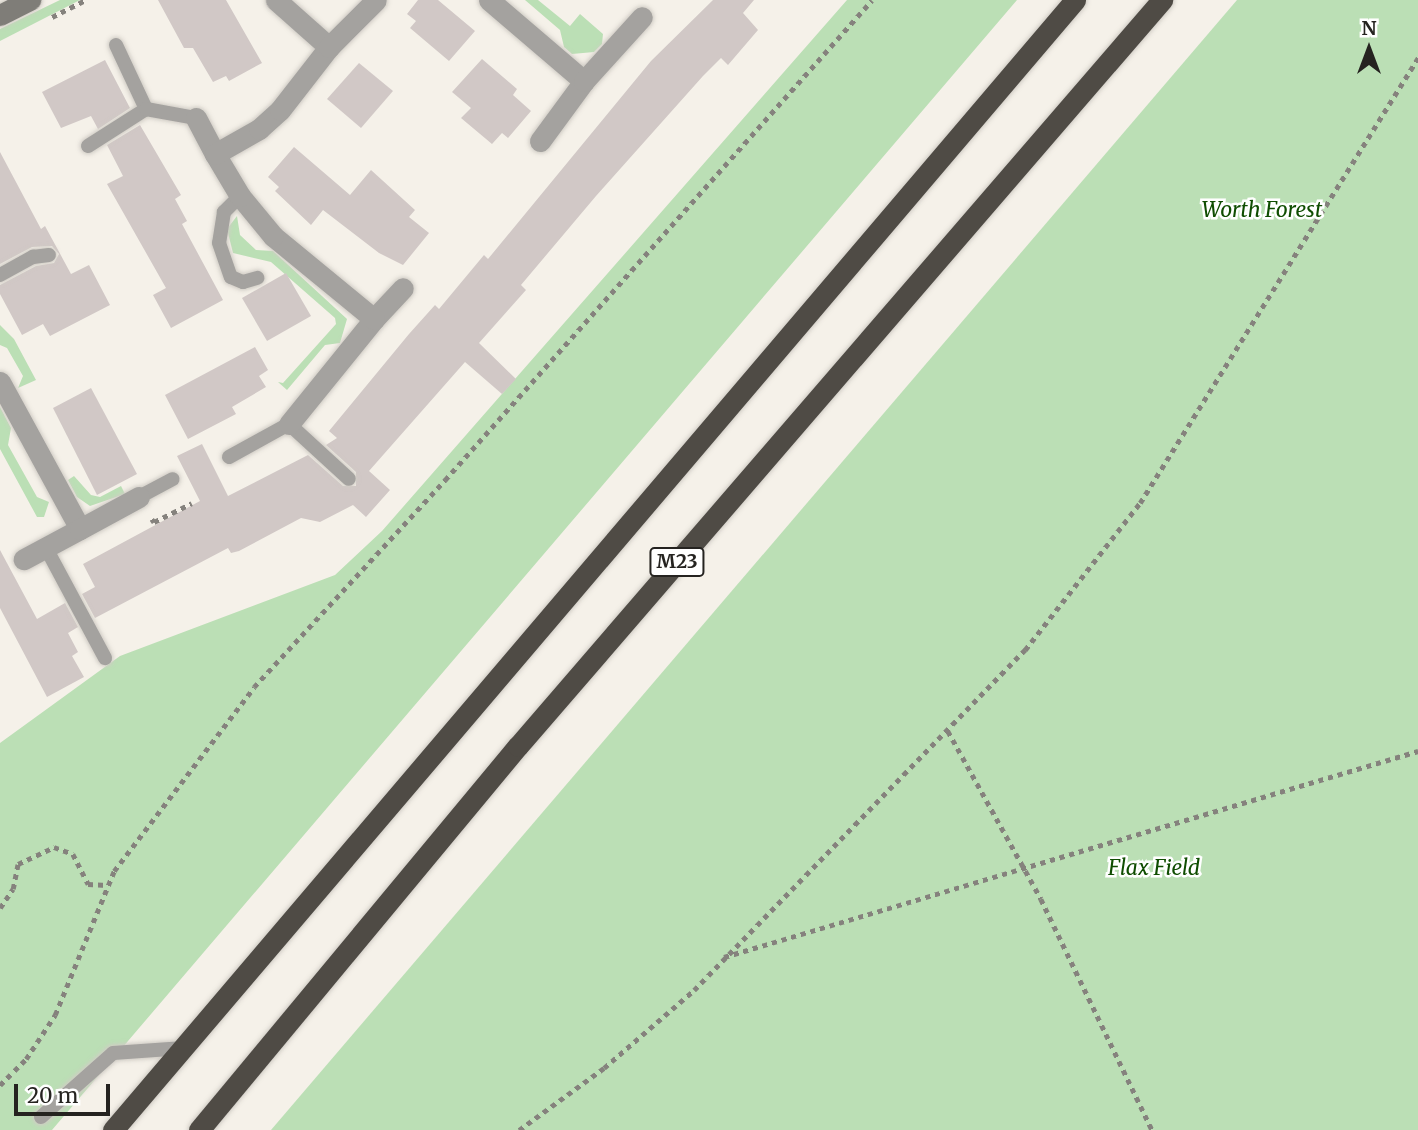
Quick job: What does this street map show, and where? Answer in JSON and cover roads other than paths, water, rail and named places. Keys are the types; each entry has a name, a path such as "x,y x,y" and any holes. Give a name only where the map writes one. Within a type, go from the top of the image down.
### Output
{"highway":[{"name":"M23","path":"113,1130 1075,0"},
{"name":"M23","path":"199,1130 518,746 1162,0"}],"street":[{"path":"0,15 30,0"},
{"path":"276,0 329,47"},
{"path":"489,0 584,81"},
{"path":"215,154 259,129 280,110 363,5"},
{"path":"540,141 584,81 642,17"},
{"path":"196,118 240,197 273,236 374,319"},
{"path":"289,424 374,319 403,288"},
{"path":"0,382 80,529"},
{"path":"24,559 139,497"}],"lane":[{"path":"116,45 146,109"},
{"path":"88,146 146,109 196,118"},
{"path":"240,197 224,212 219,243 231,277 243,282 257,278"},
{"path":"0,275 33,257 49,255"},
{"path":"229,457 289,424 349,479"},
{"path":"139,497 173,479"},
{"path":"46,548 105,658"},
{"path":"41,1117 113,1053 184,1048"}],"park label":[{"name":"Worth Forest","path":"1262,210"},
{"name":"Flax Field","path":"1154,868"}]}
